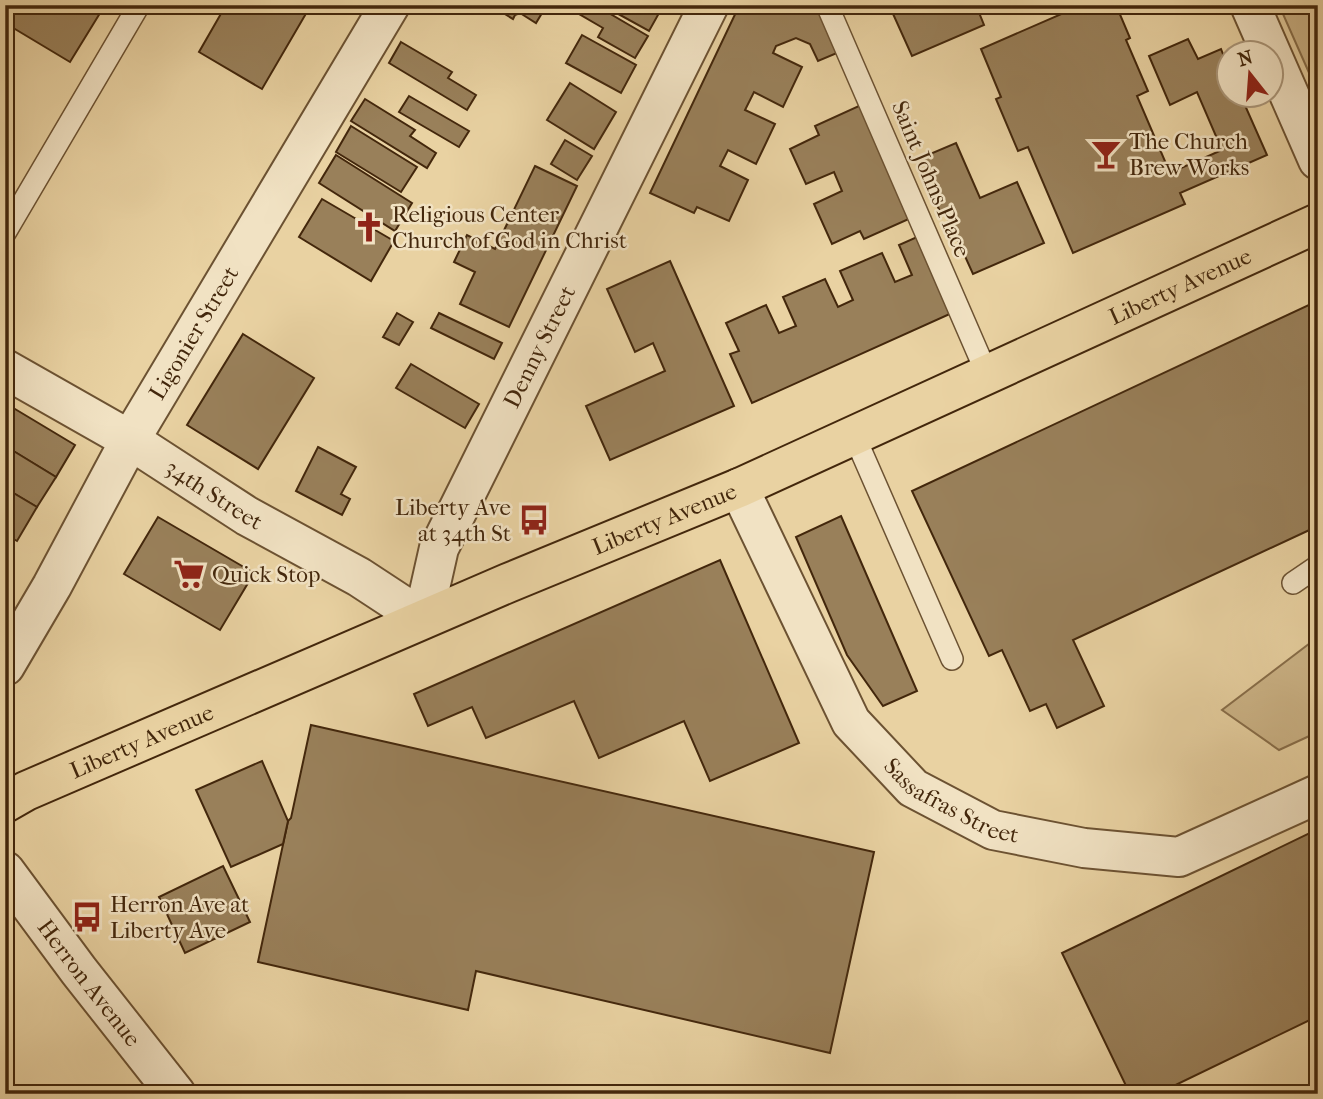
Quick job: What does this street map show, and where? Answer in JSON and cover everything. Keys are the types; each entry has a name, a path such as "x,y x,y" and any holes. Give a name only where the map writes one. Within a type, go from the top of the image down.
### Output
{"main road":[{"name":"Liberty Avenue","path":"5,803 26,790 423,619 739,488 1316,228"}],"street":[{"name":"Ligonier Street","path":"5,666 52,586 130,440 390,5"},
{"name":"Denny Street","path":"423,619 439,548 709,5"},
{"path":"1250,5 1318,160"},
{"name":"34th Street","path":"5,369 130,440 247,516 359,576 423,619"},
{"name":"Sassafras Street","path":"739,488 851,722 913,788 993,830 1083,849 1179,857 1318,794"},
{"name":"Herron Avenue","path":"5,871 79,971 176,1094"}],"lane":[{"path":"5,233 139,5"},
{"name":"Saint Johns Place","path":"827,5 987,374"},
{"path":"854,435 953,659"},
{"path":"1293,583 1318,566"}],"shaded area":[{"path":"1279,5 1318,5 1318,93"},
{"path":"1318,637 1318,732 1279,750 1222,710"}],"building":[{"path":"5,5 105,5 70,62 5,23"},
{"path":"226,5 311,5 262,89 199,52"},
{"path":"490,5 529,5 542,13 536,23 520,13 513,19"},
{"path":"577,5 595,5 648,36 635,58 598,37 603,28 574,11"},
{"path":"602,5 661,5 663,6 649,31"},
{"path":"817,5 837,53 818,61 810,44 796,38 776,46 773,53 802,67 783,107 754,92 745,110 775,124 756,164 728,150 720,166 748,180 729,221 697,207 694,213 650,193 739,6"},
{"path":"889,5 990,5 978,10 984,25 912,56"},
{"path":"1082,5 1116,5 1130,38 1126,40 1148,91 1137,96 1170,173 1222,150 1197,92 1170,105 1149,56 1188,39 1198,59 1214,52 1214,108 1246,108 1267,155 1180,193 1185,204 1073,253 1028,147 1018,151 996,99 1001,97 981,49"},
{"path":"582,35 636,65 621,93 566,63"},
{"path":"401,42 452,72 448,78 476,95 467,110 389,63"},
{"path":"570,83 616,112 594,149 547,120"},
{"path":"409,96 469,131 459,147 399,112"},
{"path":"365,99 415,130 410,136 436,153 427,168 351,121"},
{"path":"861,105 911,218 864,239 860,231 832,244 814,204 842,191 834,172 806,184 790,149 819,135 815,126"},
{"path":"351,126 417,167 401,192 336,152"},
{"path":"565,140 592,156 577,180 551,164"},
{"path":"956,143 980,198 1017,182 1044,243 973,274 945,212 941,214 927,182 933,180 923,157"},
{"path":"336,155 412,203 395,231 319,183"},
{"path":"535,166 577,186 509,327 460,304 475,272 454,262 467,235 495,249"},
{"path":"322,199 394,241 371,281 299,237"},
{"path":"917,237 952,313 752,403 730,354 739,351 726,323 766,305 779,333 796,326 783,297 825,279 838,307 853,300 840,271 882,253 895,282 912,275 899,245"},
{"path":"670,261 734,406 610,460 586,406 665,371 653,343 635,352 607,289"},
{"path":"1313,303 1318,313 1318,526 1073,640 1104,706 1057,728 1046,704 1030,711 1002,650 989,656 912,491"},
{"path":"397,313 413,322 399,345 383,337"},
{"path":"439,313 502,343 494,359 431,328"},
{"path":"243,334 314,378 258,469 187,425"},
{"path":"411,364 479,404 465,428 396,388"},
{"path":"5,403 75,445 56,477 5,446"},
{"path":"7,447 56,477 37,507 5,488"},
{"path":"318,447 356,467 341,494 350,499 342,515 296,491"},
{"path":"5,488 37,507 17,541 5,534"},
{"path":"841,516 917,691 883,706 847,655 796,537"},
{"name":"Quick Stop","path":"158,517 254,573 220,630 124,574"},
{"path":"720,560 799,743 710,781 684,721 599,758 574,701 486,738 472,707 428,726 414,694"},
{"path":"311,725 874,852 830,1053 476,971 468,1010 258,962"},
{"path":"262,761 288,821 283,844 231,867 196,790"},
{"path":"1318,829 1318,1016 1157,1094 1130,1094 1062,953"},
{"path":"223,866 250,922 185,953 159,897"}],"railway":[{"path":"1299,1094 1318,1085"}],"place":[{"name":"The Church Brew Works","path":"1106,154"},
{"name":"Religious Center Church of God in Christ","path":"369,227"},
{"name":"Liberty Ave at 34th St","path":"534,520"},
{"name":"Quick Stop","path":"189,574"},
{"name":"Herron Ave at Liberty Ave","path":"87,917"}]}
